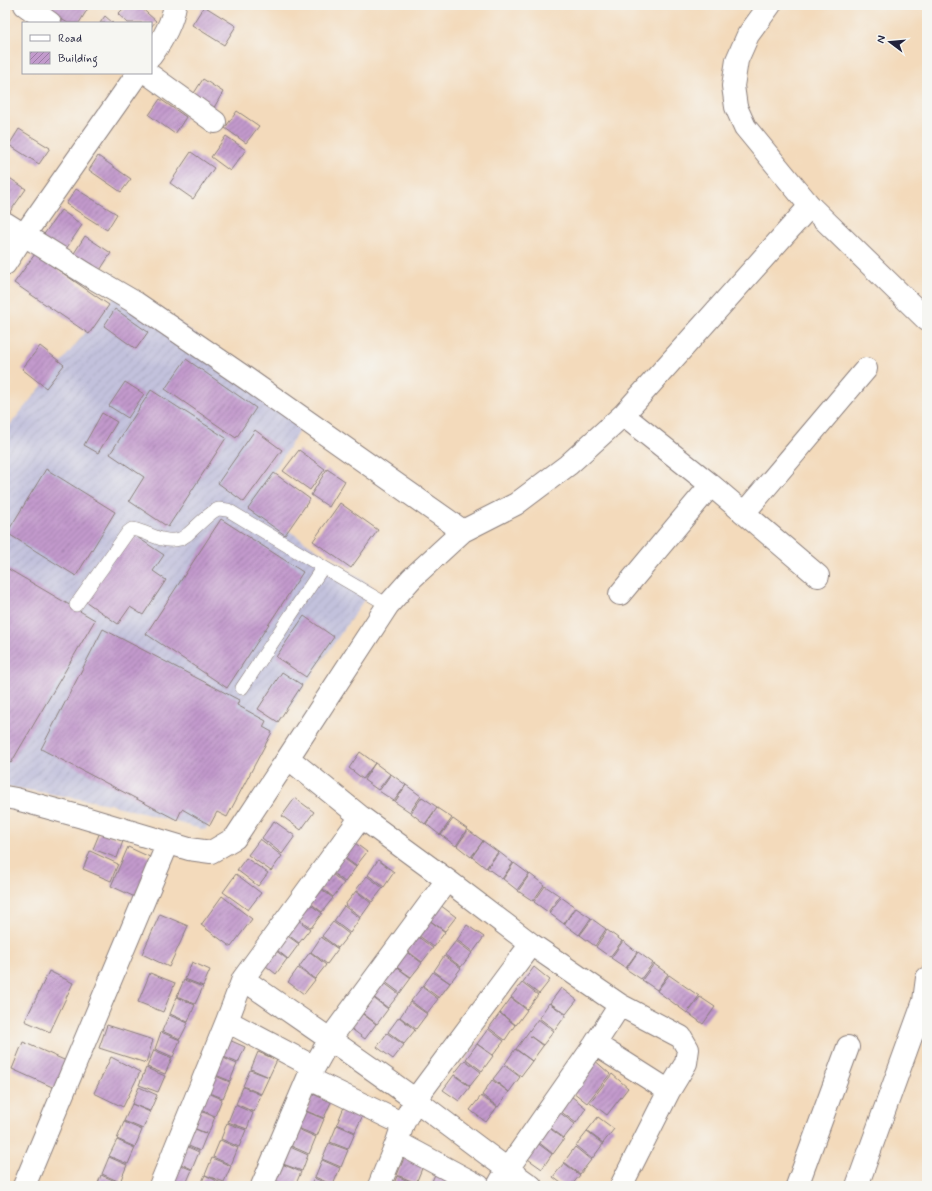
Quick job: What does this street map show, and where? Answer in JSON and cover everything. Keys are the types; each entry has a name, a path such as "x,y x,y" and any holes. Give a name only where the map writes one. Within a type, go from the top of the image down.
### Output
{"street":[{"path":"25,5 49,22"},
{"path":"152,55 172,19 175,5"},
{"path":"770,5 748,36 737,60 733,86 736,107 745,127 810,206 927,320"},
{"path":"5,264 134,75 215,122"},
{"path":"5,797 82,817 189,849 211,852 234,838 388,605 412,578 463,531 516,504 568,465 623,415 810,206"},
{"path":"5,223 149,312 254,383 463,531"},
{"path":"744,513 866,369"},
{"path":"623,415 712,484 818,576"},
{"path":"620,594 712,484"},
{"path":"288,758 361,817 531,944 620,1005 681,1037 688,1050 686,1063 621,1186"},
{"path":"160,1186 243,979 361,817"},
{"path":"24,1186 168,843"},
{"path":"262,1186 311,1072 330,1039 447,880"},
{"path":"379,1186 415,1100 531,944"},
{"path":"857,1186 924,1001 927,978"},
{"path":"243,979 415,1100 502,1178 531,1186"},
{"path":"502,1178 595,1044 620,1005"},
{"path":"227,1021 311,1072 479,1186"},
{"path":"595,1044 670,1091"},
{"path":"797,1186 848,1047"}],"lane":[{"path":"76,605 128,532 132,529 140,530 153,537 168,540 182,539 214,511 219,509 228,510 323,568 388,605"},
{"path":"242,688 323,568"}],"shaded area":[{"path":"125,284 309,415 252,506 373,587 205,830 109,804 5,786 5,431"}],"building":[{"path":"53,5 90,5 80,22 66,22 49,12"},
{"path":"127,5 138,5 156,21 152,26 152,22 127,22 118,14"},
{"path":"204,6 236,26 224,45 192,25"},
{"path":"105,16 112,22 101,22"},
{"path":"203,79 223,92 212,111 191,98"},
{"path":"160,99 186,117 175,134 149,115"},
{"path":"237,111 259,126 246,143 225,128"},
{"path":"19,129 50,148 39,164 9,145"},
{"path":"226,136 246,150 230,171 211,157"},
{"path":"191,152 214,168 193,199 170,183"},
{"path":"98,156 131,179 121,192 89,170"},
{"path":"5,175 26,189 7,216 5,215"},
{"path":"76,189 117,214 107,230 66,204"},
{"path":"61,210 82,225 62,255 40,240"},
{"path":"85,236 111,253 97,275 71,258"},
{"path":"35,254 109,305 89,334 14,283"},
{"path":"115,309 148,332 136,349 104,326"},
{"path":"40,346 64,365 46,388 22,369"},
{"path":"186,359 256,408 236,438 165,389"},
{"path":"125,382 144,394 128,418 109,406"},
{"path":"151,390 226,438 168,527 129,501 144,477 110,454"},
{"path":"102,413 117,422 98,453 84,445"},
{"path":"255,430 282,450 244,502 218,483"},
{"path":"299,450 325,469 310,490 283,471"},
{"path":"46,469 115,512 76,576 7,533"},
{"path":"327,469 345,481 329,507 311,495"},
{"path":"274,473 310,499 285,535 248,509"},
{"path":"340,503 378,530 351,568 313,541"},
{"path":"221,519 303,572 227,688 146,634"},
{"path":"131,533 164,555 153,571 166,580 143,615 130,607 118,624 85,601"},
{"path":"5,567 95,620 11,763 5,759"},
{"path":"304,616 334,637 306,677 276,657"},
{"path":"103,629 239,700 237,705 266,721 263,727 272,732 227,817 217,812 210,825 182,809 177,820 41,749"},
{"path":"282,672 302,685 278,722 258,709"},
{"path":"360,752 375,763 363,779 349,768"},
{"path":"375,763 390,774 378,790 364,780"},
{"path":"391,774 406,785 394,801 379,791"},
{"path":"406,785 421,796 410,812 395,802"},
{"path":"422,797 437,807 425,824 411,813"},
{"path":"295,798 314,812 301,830 282,816"},
{"path":"437,808 452,818 440,835 426,824"},
{"path":"453,819 467,829 456,846 441,835"},
{"path":"274,821 295,836 282,854 262,838"},
{"path":"468,830 483,841 471,857 457,846"},
{"path":"100,832 123,841 117,858 93,849"},
{"path":"260,839 282,856 271,871 248,855"},
{"path":"351,840 367,852 356,866 340,854"},
{"path":"483,841 498,852 486,868 472,857"},
{"path":"128,847 152,858 135,897 111,886"},
{"path":"90,851 118,864 111,881 83,869"},
{"path":"499,852 513,863 502,879 487,868"},
{"path":"339,855 356,867 345,882 329,870"},
{"path":"246,858 268,873 258,886 237,870"},
{"path":"378,860 394,872 384,887 368,875"},
{"path":"514,863 529,874 517,890 503,879"},
{"path":"328,871 344,883 333,897 318,885"},
{"path":"236,874 261,893 248,910 223,892"},
{"path":"530,874 544,885 533,901 518,891"},
{"path":"367,876 383,888 372,902 356,890"},
{"path":"317,886 333,898 322,912 306,900"},
{"path":"545,886 560,896 548,912 534,902"},
{"path":"356,891 371,903 361,917 345,905"},
{"path":"222,896 252,919 231,947 201,925"},
{"path":"561,897 575,907 564,924 549,913"},
{"path":"305,901 322,913 311,928 295,916"},
{"path":"440,905 456,917 445,931 429,920"},
{"path":"344,906 360,918 350,933 334,921"},
{"path":"576,908 591,918 579,935 564,924"},
{"path":"160,914 188,926 169,967 142,954"},
{"path":"294,917 310,929 299,943 283,931"},
{"path":"592,919 606,929 595,946 580,935"},
{"path":"429,920 445,932 434,947 418,935"},
{"path":"333,922 349,934 338,948 322,936"},
{"path":"467,925 484,937 473,952 457,940"},
{"path":"607,930 622,941 610,957 596,947"},
{"path":"282,932 299,944 288,959 272,946"},
{"path":"417,936 433,948 422,962 406,950"},
{"path":"321,937 338,949 327,964 311,952"},
{"path":"456,941 472,953 461,967 445,955"},
{"path":"623,941 637,952 626,968 611,958"},
{"path":"271,947 287,959 276,974 261,962"},
{"path":"406,951 422,963 411,977 395,966"},
{"path":"310,952 326,965 315,979 299,967"},
{"path":"638,952 653,963 641,979 626,969"},
{"path":"444,956 461,968 450,983 434,971"},
{"path":"192,962 210,970 203,986 185,979"},
{"path":"654,964 668,974 657,990 642,980"},
{"path":"395,966 411,978 400,993 384,981"},
{"path":"534,967 550,980 539,994 523,982"},
{"path":"298,968 315,980 304,994 288,982"},
{"path":"49,971 73,983 50,1032 25,1021"},
{"path":"433,972 450,983 439,998 423,986"},
{"path":"150,973 175,983 163,1012 138,1002"},
{"path":"669,975 699,996 687,1013 657,991"},
{"path":"184,980 203,987 195,1004 177,996"},
{"path":"383,982 399,994 388,1008 372,996"},
{"path":"522,983 538,995 527,1009 511,997"},
{"path":"422,987 438,999 427,1013 411,1001"},
{"path":"561,988 577,1000 566,1014 550,1003"},
{"path":"177,997 195,1005 188,1022 170,1014"},
{"path":"372,997 388,1009 377,1024 361,1012"},
{"path":"700,997 715,1007 703,1024 688,1013"},
{"path":"511,998 527,1010 516,1025 500,1013"},
{"path":"410,1002 427,1014 416,1029 400,1017"},
{"path":"549,1003 566,1015 555,1030 539,1018"},
{"path":"360,1012 376,1024 365,1039 349,1027"},
{"path":"500,1013 515,1025 505,1040 489,1028"},
{"path":"169,1015 188,1023 180,1039 162,1031"},
{"path":"399,1017 415,1030 404,1044 388,1032"},
{"path":"538,1019 554,1031 543,1045 530,1036 543,1046 532,1061 516,1049"},
{"path":"107,1025 153,1040 146,1063 99,1048"},
{"path":"488,1029 504,1041 493,1055 477,1044"},
{"path":"161,1032 180,1040 173,1057 155,1049"},
{"path":"387,1033 404,1045 393,1059 377,1047"},
{"path":"227,1039 245,1047 238,1063 219,1055"},
{"path":"23,1042 71,1063 59,1090 12,1069"},
{"path":"477,1044 493,1056 482,1071 466,1059"},
{"path":"515,1049 532,1061 521,1076 505,1064"},
{"path":"154,1050 172,1058 165,1074 147,1067"},
{"path":"258,1052 277,1060 269,1077 251,1069"},
{"path":"219,1056 237,1064 230,1081 211,1073"},
{"path":"111,1057 140,1072 123,1107 94,1093"},
{"path":"592,1058 610,1074 587,1103 568,1088"},
{"path":"465,1060 481,1072 470,1086 454,1074"},
{"path":"504,1065 520,1077 509,1092 493,1079"},
{"path":"146,1068 165,1076 158,1092 139,1085"},
{"path":"250,1070 269,1077 261,1094 243,1086"},
{"path":"211,1074 230,1082 223,1098 204,1091"},
{"path":"612,1074 628,1088 607,1115 590,1102"},
{"path":"454,1075 470,1087 459,1101 443,1090"},
{"path":"492,1080 509,1092 498,1107 482,1095"},
{"path":"139,1087 157,1095 150,1111 132,1104"},
{"path":"243,1087 261,1095 254,1112 236,1104"},
{"path":"204,1091 222,1099 215,1116 197,1108"},
{"path":"313,1094 331,1102 324,1118 306,1111"},
{"path":"481,1096 497,1107 486,1122 470,1110"},
{"path":"571,1096 586,1108 576,1123 560,1111"},
{"path":"132,1104 150,1112 143,1129 124,1121"},
{"path":"235,1105 253,1113 247,1129 228,1122"},
{"path":"344,1107 363,1115 355,1132 337,1124"},
{"path":"196,1109 215,1117 208,1134 189,1126"},
{"path":"305,1111 324,1119 317,1136 298,1128"},
{"path":"559,1112 575,1124 564,1138 548,1126"},
{"path":"598,1117 614,1129 603,1143 587,1131"},
{"path":"124,1122 142,1130 135,1147 117,1139"},
{"path":"227,1123 246,1130 239,1147 221,1139"},
{"path":"337,1125 355,1133 348,1149 330,1142"},
{"path":"188,1126 207,1134 200,1151 182,1143"},
{"path":"548,1127 564,1139 553,1154 537,1141"},
{"path":"298,1129 316,1137 309,1154 291,1146"},
{"path":"587,1132 603,1144 592,1159 576,1146"},
{"path":"117,1140 135,1148 128,1164 109,1156"},
{"path":"220,1140 238,1148 231,1165 213,1157"},
{"path":"536,1142 552,1154 542,1169 525,1157"},
{"path":"329,1143 348,1150 341,1167 322,1159"},
{"path":"181,1144 199,1152 192,1169 174,1161"},
{"path":"290,1147 308,1155 302,1171 283,1164"},
{"path":"575,1147 591,1160 580,1174 564,1162"},
{"path":"109,1157 127,1165 120,1182 102,1174"},
{"path":"212,1158 231,1166 224,1182 205,1175"},
{"path":"404,1158 423,1166 416,1183 397,1175"},
{"path":"322,1160 340,1168 333,1185 315,1177"},
{"path":"173,1162 192,1170 185,1186 167,1178"},
{"path":"564,1163 580,1175 571,1186 565,1186 553,1177"},
{"path":"282,1164 301,1172 295,1186 287,1186 276,1181"},
{"path":"436,1172 454,1180 452,1186 430,1186"},
{"path":"101,1175 120,1183 118,1186 97,1186"},
{"path":"205,1175 223,1184 222,1186 200,1186"},
{"path":"397,1176 415,1184 414,1186 393,1186"},
{"path":"314,1178 333,1186 311,1186"}]}
